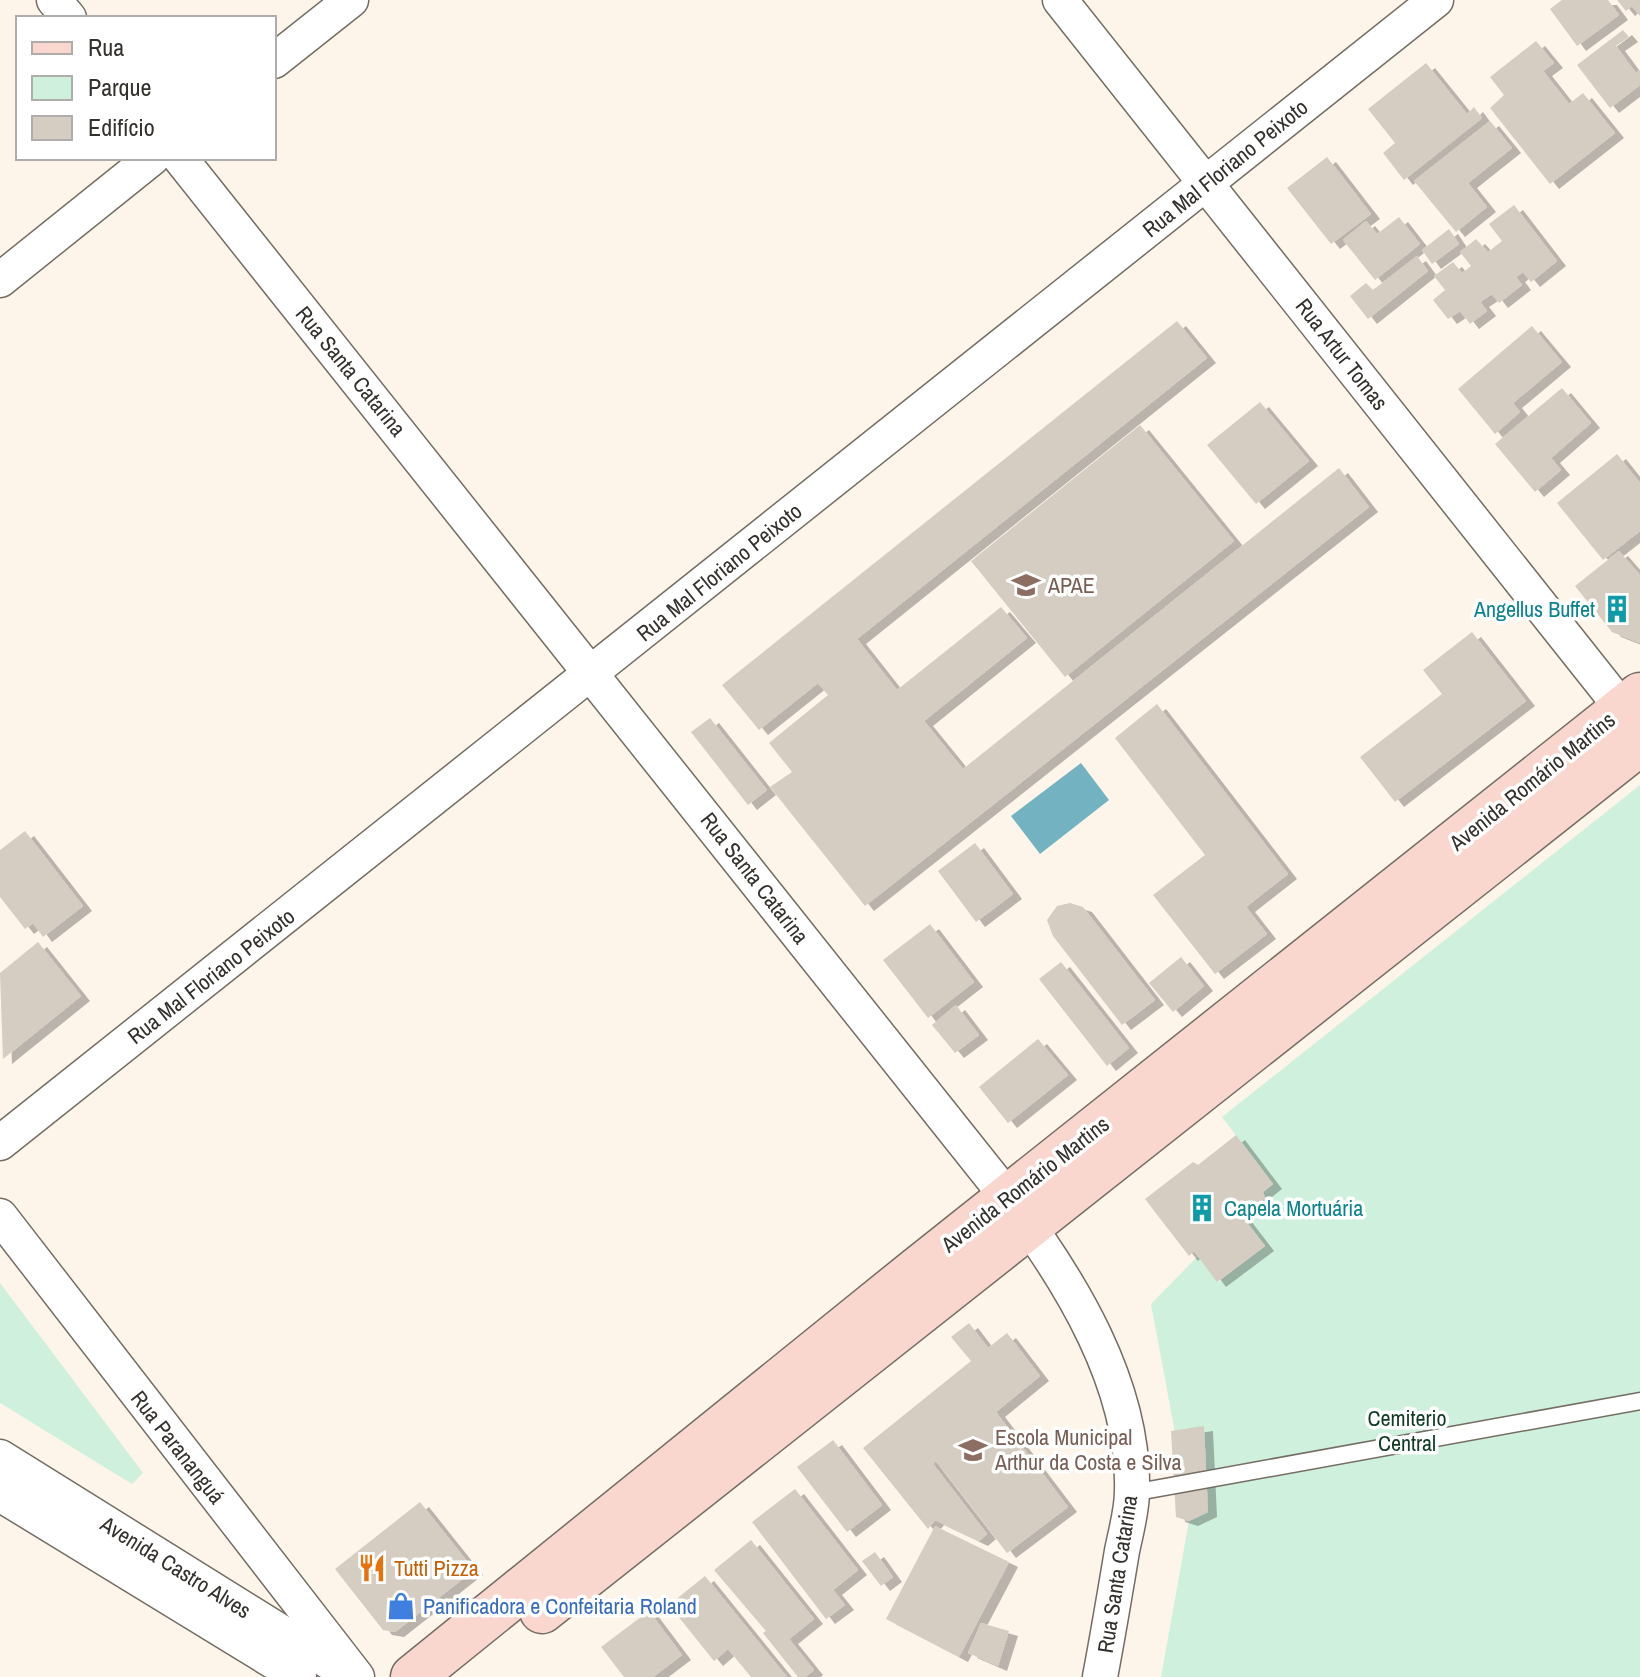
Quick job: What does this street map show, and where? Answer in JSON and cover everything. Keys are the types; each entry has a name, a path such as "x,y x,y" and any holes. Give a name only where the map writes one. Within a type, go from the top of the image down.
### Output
{"main road":[{"name":"Avenida Romário Martins","path":"459,1677 1019,1212 1636,719"},
{"name":"Avenida Romário Martins","path":"413,1677 1019,1212"}],"street":[{"path":"54,0 67,16"},
{"path":"276,59 351,0"},
{"name":"Rua Artur Tomas","path":"1060,0 1636,719"},
{"name":"Rua Mal Floriano Peixoto","path":"0,1143 1436,0"},
{"path":"0,280 150,160"},
{"name":"Rua Santa Catarina","path":"182,160 1019,1212 1075,1299 1104,1360 1126,1427 1132,1493 1100,1677"},
{"name":"Rua Parananguá","path":"0,1216 355,1677"},
{"name":"Avenida Castro Alves","path":"0,1457 355,1677"},
{"name":"Avenida Castro Alves","path":"0,1494 299,1677"}],"lane":[{"path":"1132,1493 1640,1401"}],"green space":[{"name":"Cemiterio Central","path":"1640,785 1640,1677 1161,1677 1189,1521 1176,1517 1174,1427 1151,1304 1198,1256 1218,1282 1265,1246 1242,1216 1265,1198 1263,1192 1273,1184 1222,1117"},
{"path":"0,1283 143,1473 132,1484 0,1403"}],"water":[{"path":"1081,763 1109,800 1040,854 1011,816"}],"building":[{"path":"1562,0 1608,0 1619,15 1577,46 1550,9"},
{"path":"1617,0 1640,0 1640,16 1632,6 1626,11"},
{"path":"1623,30 1629,37 1616,46 1636,73 1640,70 1640,85 1610,108 1577,65"},
{"path":"1536,41 1554,63 1543,71 1569,104 1583,93 1615,133 1550,184 1490,108 1504,95 1490,77"},
{"path":"1426,63 1467,114 1474,107 1482,118 1404,180 1383,153 1395,143 1368,109"},
{"path":"1490,121 1512,148 1468,183 1487,207 1456,232 1414,181"},
{"path":"1327,157 1371,214 1331,244 1287,188"},
{"path":"1514,205 1557,261 1531,282 1523,272 1516,277 1522,285 1499,303 1492,294 1480,302 1487,311 1470,324 1460,311 1448,319 1433,300 1445,290 1434,276 1453,262 1462,273 1471,266 1460,252 1476,239 1488,252 1502,241 1489,224"},
{"path":"1399,217 1420,244 1375,280 1343,240 1366,221 1377,234"},
{"path":"1449,229 1459,244 1432,264 1422,250"},
{"path":"1417,256 1428,271 1368,319 1350,296 1366,283 1373,290"},
{"path":"1177,321 1207,358 857,639 897,690 1001,607 1027,638 924,721 963,769 1339,468 1369,507 865,906 770,787 792,772 769,743 828,695 818,683 759,730 722,685"},
{"path":"1532,326 1562,362 1513,403 1520,412 1495,434 1458,389"},
{"path":"1562,388 1591,423 1551,458 1561,470 1535,492 1495,444"},
{"path":"1260,402 1309,461 1256,504 1207,445"},
{"path":"1140,425 1234,541 1065,677 971,561"},
{"path":"1617,454 1640,483 1640,531 1603,560 1557,503"},
{"name":"Angellus Buffet","path":"1619,551 1640,575 1640,643 1612,632 1575,586"},
{"path":"1472,632 1526,701 1395,802 1360,757 1442,694 1423,670"},
{"path":"1157,704 1288,874 1246,907 1267,934 1215,974 1153,895 1205,855 1115,738"},
{"path":"710,718 767,790 748,805 691,732"},
{"path":"25,831 83,906 43,937 33,923 25,929 0,897 0,850"},
{"path":"975,843 1013,894 976,922 938,871"},
{"path":"1070,903 1083,907 1155,1000 1122,1025 1053,936 1047,920 1057,906"},
{"path":"930,924 974,982 928,1018 883,960"},
{"path":"38,942 81,996 3,1059 0,973"},
{"path":"1181,957 1204,986 1173,1012 1149,983"},
{"path":"1061,962 1129,1048 1107,1066 1039,979"},
{"path":"956,1005 979,1035 955,1053 932,1025"},
{"path":"1038,1039 1068,1075 1008,1123 979,1087"},
{"name":"Capela Mortuária","path":"1236,1135 1273,1184 1263,1192 1265,1198 1242,1216 1265,1246 1217,1282 1194,1251 1189,1256 1145,1199 1193,1162 1198,1165"},
{"path":"969,1323 988,1348 1007,1333 1040,1376 996,1412 1068,1507 1007,1553 936,1461 933,1464 987,1534 979,1541 935,1520 928,1529 863,1448 971,1361 951,1337"},
{"path":"1204,1426 1208,1512 1189,1521 1176,1517 1171,1431"},
{"path":"833,1440 882,1505 847,1532 797,1467"},
{"path":"795,1489 858,1570 833,1590 845,1605 826,1619 752,1522"},
{"path":"420,1502 474,1570 395,1632 383,1630 335,1569"},
{"path":"935,1526 1009,1562 959,1657 886,1619"},
{"path":"751,1540 814,1619 789,1639 814,1670 805,1677 798,1677 763,1633 766,1631 714,1570"},
{"path":"875,1552 893,1577 881,1586 862,1561"},
{"path":"705,1576 787,1677 751,1677 728,1649 714,1661 669,1605"},
{"path":"649,1611 682,1655 653,1677 624,1677 601,1647"},
{"path":"981,1623 1009,1631 998,1666 968,1653"}],"place":[{"name":"APAE","path":"1026,585"},
{"name":"Angellus Buffet","path":"1617,609"},
{"name":"Capela Mortuária","path":"1202,1208"},
{"name":"Escola Municipal Arthur da Costa e Silva","path":"973,1450"},
{"name":"Tutti Pizza","path":"372,1568"},
{"name":"Panificadora e Confeitaria Roland","path":"401,1606"}]}
